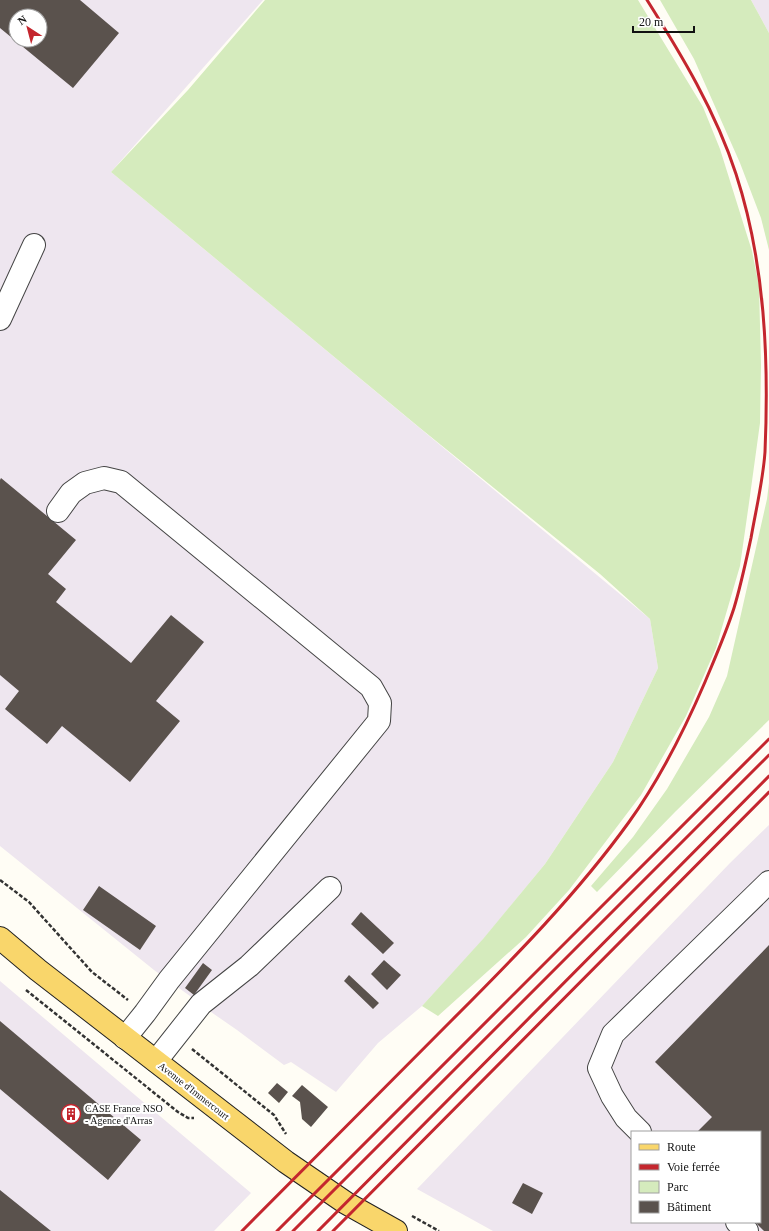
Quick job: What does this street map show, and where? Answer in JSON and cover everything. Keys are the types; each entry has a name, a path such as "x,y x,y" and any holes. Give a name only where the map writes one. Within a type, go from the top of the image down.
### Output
{"main road":[{"name":"Avenue d'Immercourt","path":"0,938 38,970 286,1162 346,1203 403,1223"}],"lane":[{"path":"0,319 34,245"},
{"path":"58,512 71,493 85,483 104,478 121,482 371,687 380,703 379,721 169,980 146,1013 125,1038"},
{"path":"639,1131 626,1118 612,1096 599,1068 613,1034 769,882"},
{"path":"156,1061 201,1004 249,966 330,888"},
{"path":"738,1223 747,1231"}],"path":[{"path":"0,880 29,902 92,972 146,1013"},
{"path":"175,1036 274,1116 287,1135"},
{"path":"403,1223 439,1231"}],"shaded area":[{"path":"0,0 263,0 111,172 650,619 658,668 613,762 545,864 480,943 422,1006 378,1043 336,1092 291,1062 284,1065 154,970 0,846"},
{"path":"751,0 769,0 769,33"},
{"path":"769,825 769,1231 493,1231 417,1189 730,863"},
{"path":"0,981 251,1193 214,1231 0,1231"}],"green space":[{"path":"265,0 638,0 703,107 720,149 752,251 759,286 761,365 760,423 740,566 716,648 686,716 641,795 569,890 526,937 438,1016 422,1006 483,939 545,864 613,762 658,668 650,619 600,574 420,428 111,172 188,90"},
{"path":"660,0 751,0 769,33 769,250 761,218 740,163 694,59"},
{"path":"769,483 769,720 675,812 597,892 591,886 633,837 667,789 709,717 727,676 767,499"}],"building":[{"path":"0,0 80,0 119,33 73,88 24,48 48,48 48,8 8,8 8,35 0,28"},
{"path":"1,478 76,540 48,574 66,589 56,602 131,663 171,615 204,642 156,701 180,721 130,782 62,726 47,744 5,709 19,691 0,675"},
{"path":"99,886 156,926 140,950 83,910"},
{"path":"361,912 394,943 383,954 351,924"},
{"path":"769,945 769,1231 764,1231 756,1223 761,1223 761,1131 698,1131 712,1117 655,1062"},
{"path":"384,960 401,975 387,990 371,974"},
{"path":"203,963 212,970 194,995 185,988"},
{"path":"349,975 379,1003 373,1009 344,981"},
{"name":"CASE France NSO - Agence d'Arras","path":"0,1021 141,1140 108,1180 0,1089"},
{"path":"277,1083 288,1092 279,1103 268,1093"},
{"path":"302,1085 328,1107 311,1127 302,1119 300,1102 292,1096"},
{"path":"523,1183 543,1193 532,1214 512,1203"},
{"path":"0,1190 51,1231 0,1231"}],"railway":[{"path":"242,1231 475,997 544,925 609,849 640,806 671,754 705,682 734,608 751,538 765,452 765,347 759,277 746,208 728,151 697,84 647,0"},
{"path":"277,1231 769,739"},
{"path":"293,1231 769,755"},
{"path":"318,1231 769,776"},
{"path":"333,1231 769,792"}],"place":[{"name":"CASE France NSO - Agence d'Arras","path":"71,1114"}]}
